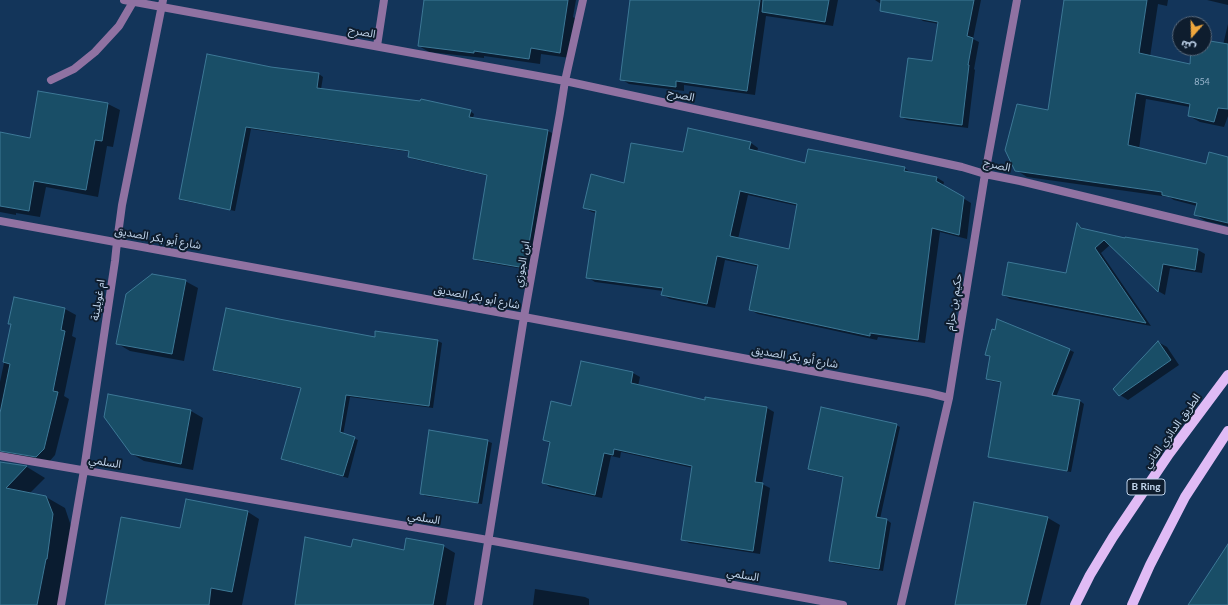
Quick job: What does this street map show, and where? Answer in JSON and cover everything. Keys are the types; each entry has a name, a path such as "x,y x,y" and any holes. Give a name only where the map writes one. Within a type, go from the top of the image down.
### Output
{"main road":[{"name":"الطريق الدائري الثاني","path":"1075,605 1090,575 1121,524 1168,454 1228,376"},
{"path":"1132,605 1150,565 1185,497 1228,430"}],"street":[{"name":"الصرح","path":"124,0 134,2 162,3 377,46 565,81 962,167 985,174 1228,231"},
{"path":"377,46 384,0"},
{"name":"ابن الجوزي","path":"478,605 524,317 565,81 583,0"},
{"name":"حكيم بن حزام","path":"901,605 949,398 985,174 1017,0"},
{"path":"51,80 74,69 95,52 119,26 134,2"},
{"name":"ام غويلينة","path":"61,605 84,470 122,205 162,3"},
{"name":"شارع أبو بكر الصديق","path":"0,221 524,317 949,398"},
{"name":"السلمي","path":"0,456 488,540 844,605"}],"building":[{"path":"424,0 568,0 560,53 531,48 529,59 474,51 474,53 418,46"},
{"path":"630,0 760,0 747,91 676,81 676,87 620,80"},
{"path":"763,0 829,0 825,22 762,12"},
{"path":"881,0 974,0 967,36 973,38 968,65 962,125 900,117 908,58 932,61 938,22 880,11"},
{"path":"1064,0 1147,0 1139,53 1190,64 1190,56 1212,56 1212,41 1228,44 1228,109 1218,108 1214,122 1188,116 1190,104 1136,93 1128,145 1206,164 1209,152 1228,157 1228,223 1194,215 1197,203 1162,195 1162,192 1015,171 1005,150 1017,104 1048,110"},
{"path":"207,54 271,67 319,73 317,88 420,101 421,99 471,110 469,117 548,130 525,268 473,259 487,175 408,157 409,151 246,127 230,210 179,199"},
{"path":"38,91 108,103 102,141 95,140 86,190 34,181 29,211 0,206 0,132 30,138"},
{"path":"688,128 751,142 749,149 805,163 808,149 905,167 904,171 937,177 936,181 964,197 959,235 932,228 918,340 870,333 870,336 749,310 758,265 717,256 707,304 661,295 663,288 586,278 596,211 583,208 591,174 624,183 631,143 683,152","holes":["740,191 797,204 789,249 730,236"]},
{"path":"1077,223 1081,228 1125,238 1198,249 1195,270 1163,264 1158,292 1104,240 1095,248 1146,323 1002,295 1008,262 1066,273"},
{"path":"152,274 186,280 172,354 116,344 126,294"},
{"path":"14,297 65,308 61,330 65,331 53,391 58,392 44,449 36,457 0,451 0,413 10,364 3,362 11,324 8,324"},
{"path":"226,308 375,337 375,331 438,340 429,406 346,395 340,432 355,437 343,476 281,459 301,388 213,370"},
{"path":"997,319 1070,349 1052,395 1080,400 1067,471 988,457 1001,382 986,379 990,356 985,355 992,329 995,330"},
{"path":"1158,341 1171,360 1119,396 1113,389"},
{"path":"581,361 633,372 631,383 705,400 705,397 767,407 755,482 763,483 753,551 681,540 692,466 614,449 613,455 604,453 595,495 542,483 550,442 543,440 551,401 571,406"},
{"path":"108,394 191,410 181,464 131,454 104,417"},
{"path":"821,407 897,424 876,517 887,519 879,569 829,561 843,477 808,469"},
{"path":"429,430 488,440 478,503 420,494"},
{"path":"0,462 27,466 6,488 46,496 53,514 47,559 37,605 0,605"},
{"path":"186,499 248,511 232,592 211,588 209,605 105,605 121,517 180,528"},
{"path":"974,502 1048,517 1026,605 955,605"},
{"path":"305,537 351,547 353,539 404,550 406,538 444,545 433,605 295,605"},
{"path":"1228,544 1228,605 1188,605"}]}
